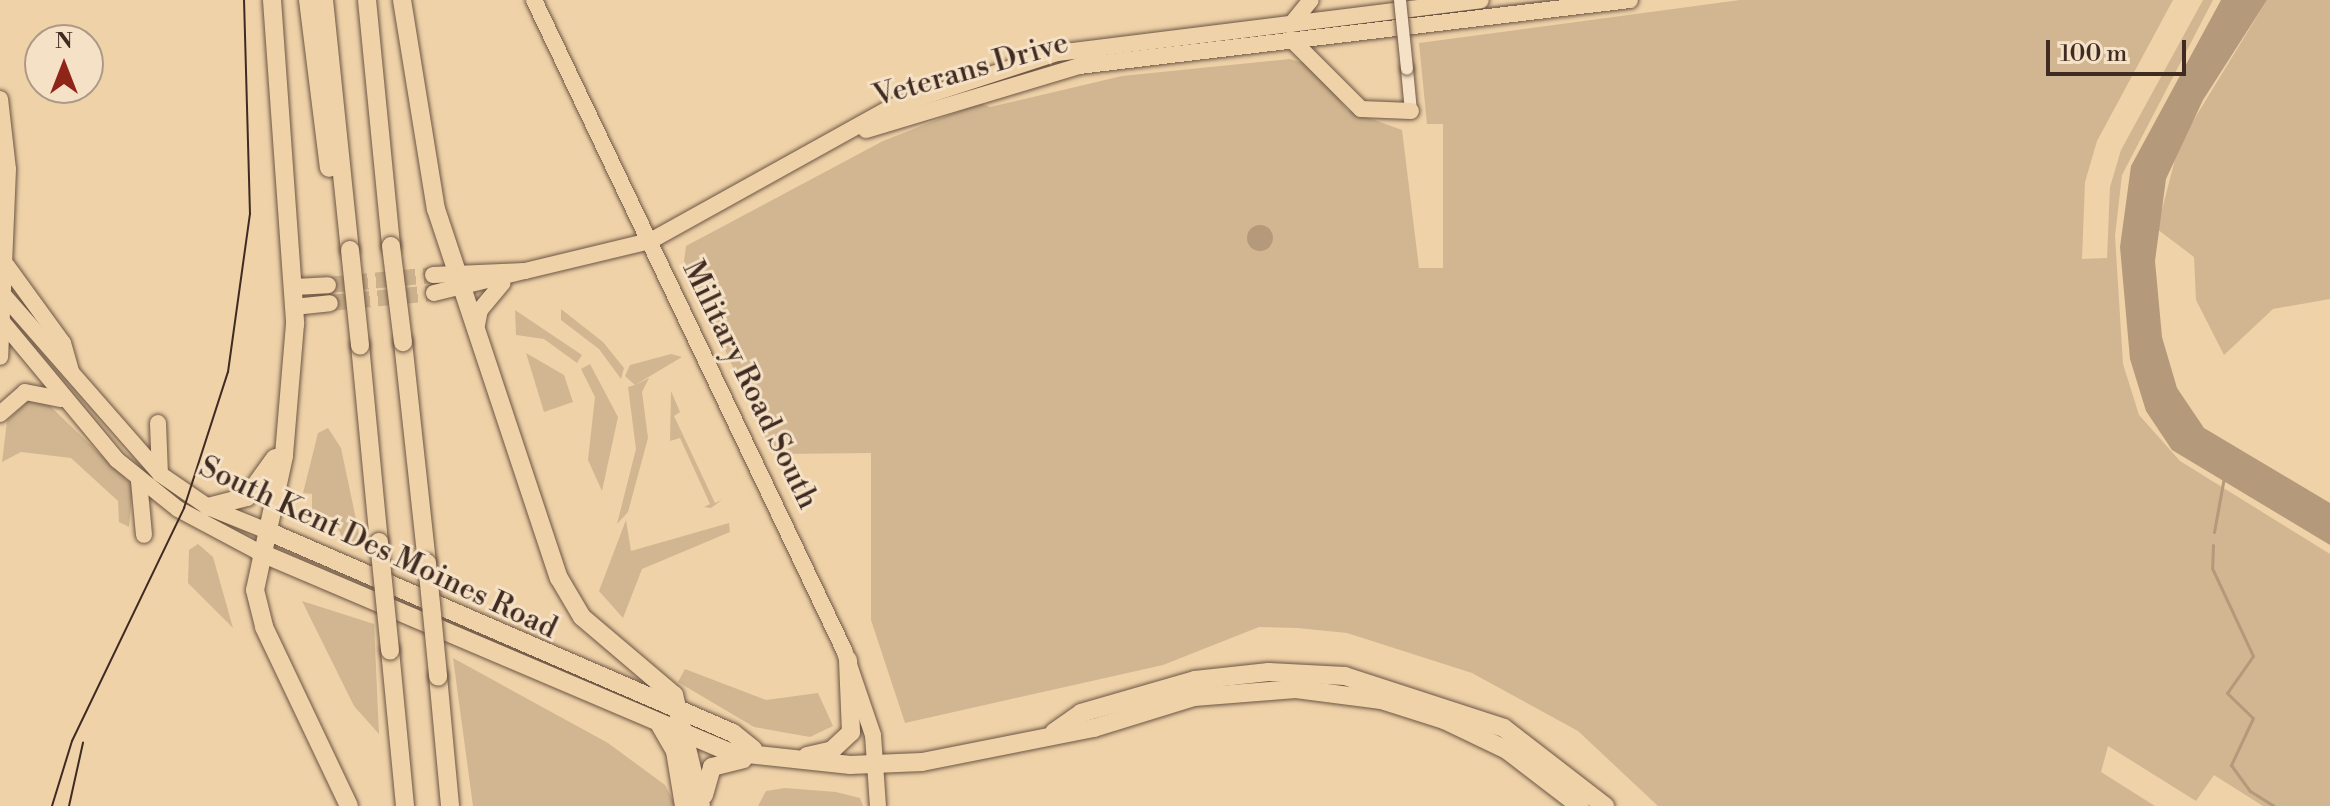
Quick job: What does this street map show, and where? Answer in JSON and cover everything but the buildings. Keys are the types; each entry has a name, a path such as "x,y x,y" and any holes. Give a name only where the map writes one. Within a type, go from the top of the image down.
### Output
{"highway":[{"path":"272,0 294,307 282,441 259,552 255,590 264,627 349,806"},
{"path":"308,0 335,208 349,244"},
{"path":"324,0 405,806"},
{"path":"367,0 450,806"},
{"path":"402,0 421,145 476,332 568,598 664,682 682,714 702,806"},
{"path":"208,507 259,487 282,441"},
{"name":"South Kent Des Moines Road","path":"265,530 682,714 753,749 800,758 877,766 1048,736 1225,692 1338,693 1475,734 1580,806"},
{"name":"South Kent Des Moines Road","path":"259,552 688,738 729,752 753,749"},
{"path":"800,758 832,750 851,732 848,660"},
{"name":"South Kent Des Moines Road","path":"1048,736 1081,713 1178,683 1313,672 1377,681 1472,713 1547,757 1605,806"},
{"path":"660,725 675,751 684,806"},
{"path":"702,806 712,767 775,753"},
{"path":"448,783 460,806"}],"main road":[{"name":"Military Road South","path":"534,0 848,660 877,766 878,806"},
{"path":"1311,0 1292,30 1320,63 1333,88 1361,109 1411,111"},
{"name":"Veterans Drive","path":"525,271 650,241 861,131 1079,66 1481,0"},
{"name":"Veterans Drive","path":"1292,30 1336,34 1630,0"},
{"path":"1320,63 1336,34"},
{"path":"0,99 6,265 0,357"},
{"path":"6,265 63,343 73,380"},
{"path":"434,293 460,281 525,271"},
{"path":"476,332 480,310 506,280 525,271"},
{"path":"433,275 460,281 506,280"},
{"path":"294,287 328,285"},
{"name":"South Kent Des Moines Road","path":"2,294 124,439 160,474 208,507 265,530"},
{"path":"294,307 330,303"},
{"name":"South Kent Des Moines Road","path":"2,321 61,399 139,479 178,509 259,552"},
{"path":"0,414 25,392 61,399"},
{"path":"124,439 147,437 158,423 160,474"},
{"path":"139,479 144,535 160,514 178,509"}],"street":[{"path":"1400,0 1411,111"}],"shaded area":[{"path":"1544,0 1582,0 1063,64 984,84 1057,60"},
{"path":"1740,0 2173,0 2097,141 2085,182 2082,259 2107,258 2110,187 2121,150 2203,0 2213,0 2122,175 2115,236 2123,364 2139,415 2180,461 2330,554 2330,806 2263,806 2214,775 2196,801 2108,746 2101,772 2155,806 1658,806 1578,731 1472,673 1347,633 1297,628 1259,627 1163,665 905,723 871,620 871,453 777,454 769,445 684,261 686,246 883,141 980,103 990,107 1122,76 1290,59 1314,66 1347,110 1402,130 1419,268 1443,268 1443,124 1427,124 1419,43"},
{"path":"2221,0 2267,0 2203,100 2166,179 2155,261 2162,337 2177,388 2204,428 2330,503 2330,545 2172,450 2146,411 2130,359 2120,247 2131,166"},
{"path":"2267,0 2330,0 2330,299 2273,309 2224,355 2196,300 2194,257 2157,229 2179,144"},
{"path":"1260,225 1269,229 1273,238 1269,247 1260,251 1251,247 1247,238 1251,229"},
{"path":"561,309 603,342 624,368 621,379 599,349 561,320"},
{"path":"515,310 582,355 577,363 544,339 516,335"},
{"path":"526,353 564,375 573,402 544,412"},
{"path":"671,354 682,357 635,385 625,376 630,365"},
{"path":"590,364 618,417 602,491 588,460 595,397 581,369"},
{"path":"649,378 642,392 648,438 628,512 617,524 636,449 628,387"},
{"path":"671,391 680,412 674,416 715,503 722,500 711,508 704,507 710,504 680,438 670,441"},
{"path":"29,400 49,405 133,486 129,527 119,522 118,501 71,458 21,452 2,462 7,421"},
{"path":"328,428 341,448 361,543 346,546 337,526 312,518 312,494 303,493 318,433"},
{"path":"626,520 631,551 729,523 730,532 642,569 623,618 599,591"},
{"path":"198,544 213,557 233,628 188,583 189,550"},
{"path":"302,601 374,624 379,734 354,706"},
{"path":"453,658 608,743 665,785 676,806 473,806"},
{"path":"685,669 766,700 818,693 833,726 810,737 754,727 678,682"},
{"path":"785,788 836,792 860,798 863,806 758,806 766,791"}],"waterway":[{"path":"2214,532 2224,477"},
{"path":"2213,545 2212,568 2253,656 2227,693 2253,718 2231,765 2250,791 2274,806"}],"tunnel":[{"path":"328,285 433,275"},
{"path":"330,303 434,293"}],"tram line":[{"path":"52,806 72,741 184,508 228,372 250,214 244,0"},
{"path":"69,806 83,743"}]}
